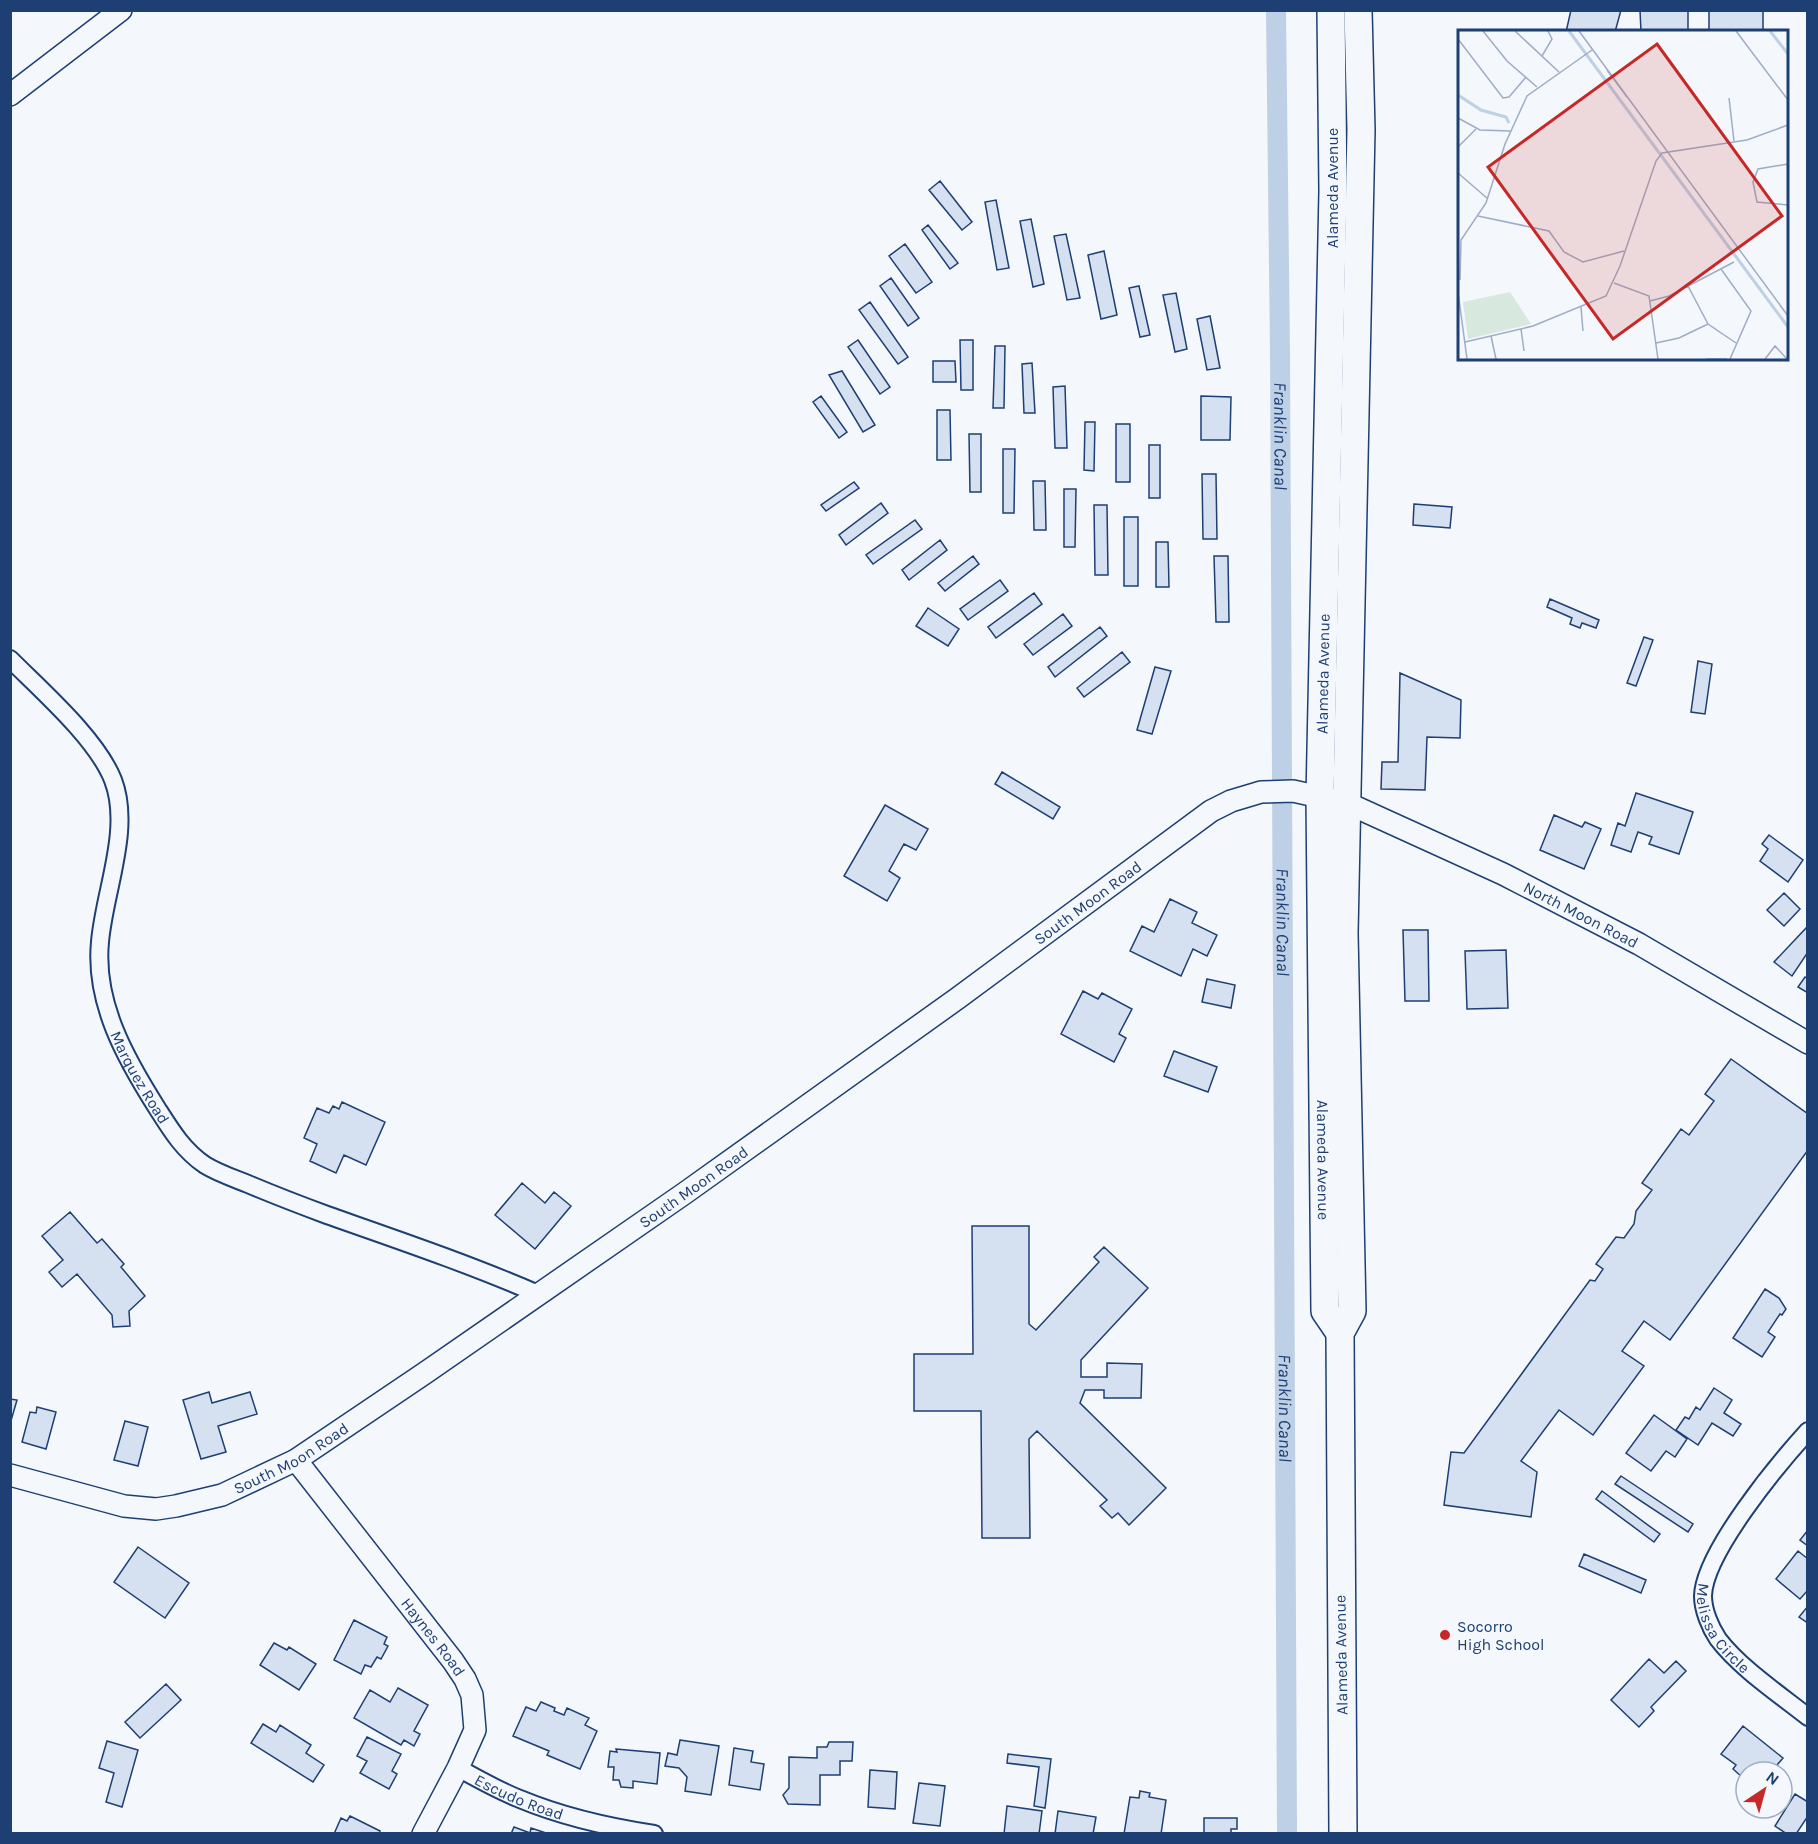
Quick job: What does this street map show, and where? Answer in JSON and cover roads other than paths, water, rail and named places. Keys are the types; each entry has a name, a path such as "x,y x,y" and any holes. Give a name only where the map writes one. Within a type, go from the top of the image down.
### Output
{"main road":[{"name":"Alameda Avenue","path":"1331,10 1333,202 1311,795 1325,1311 1340,1333"},
{"name":"Alameda Avenue","path":"1343,1833 1340,1333 1352,1311 1344,933 1361,130 1358,10"}],"street":[{"path":"10,95 121,10"},
{"name":"Marquez Road","path":"10,659 90,741 113,780 119,801 118,839 99,944 102,990 120,1042 148,1093 187,1152 217,1172 291,1202 486,1271 538,1294"},
{"name":"South Moon Road","path":"10,1475 124,1506 156,1509 185,1505 222,1495 296,1461 694,1187 958,998 1211,811 1231,801 1261,792 1293,791 1347,803"},
{"name":"North Moon Road","path":"1347,803 1503,874 1639,944 1808,1043"},
{"name":"Melissa Circle","path":"1808,1431 1783,1458 1722,1543 1712,1563 1703,1596 1708,1620 1718,1638 1745,1666 1808,1717"},
{"name":"Haynes Road","path":"296,1461 453,1661 472,1695 476,1730 423,1833"},
{"name":"Escudo Road","path":"458,1768 518,1799 547,1810 616,1828 654,1833"}],"waterway":[{"name":"Franklin Canal","path":"1276,10 1280,353 1287,1834"}],"place":[{"name":"Socorro High School","path":"1445,1635"}]}
